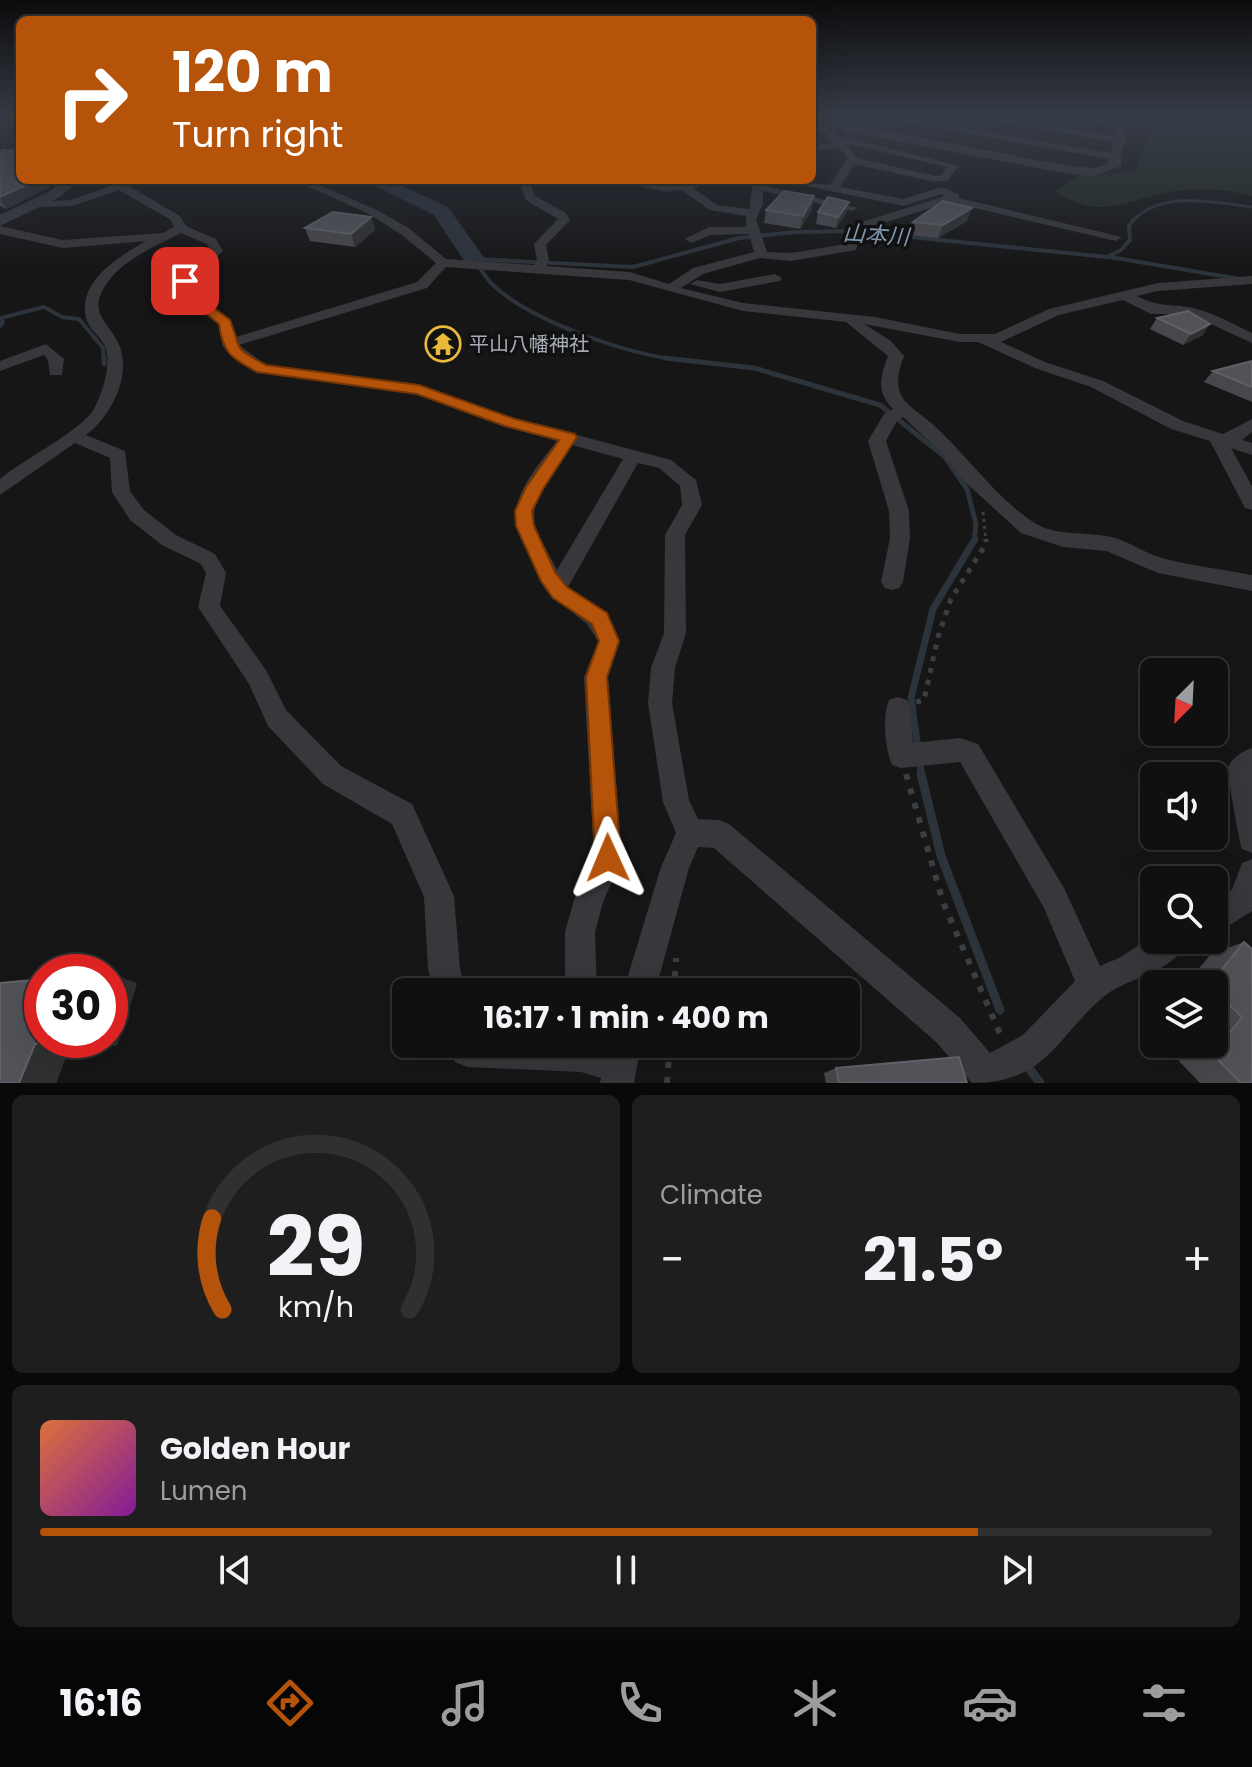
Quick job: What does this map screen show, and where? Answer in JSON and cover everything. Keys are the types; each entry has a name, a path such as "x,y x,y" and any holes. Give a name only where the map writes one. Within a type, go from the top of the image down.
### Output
{"street":[{"path":"832,190 847,167"},
{"path":"880,167 935,179 944,178 954,167"},
{"path":"1051,167 1104,171 1113,167"},
{"path":"0,221 38,204 66,184"},
{"path":"38,204 72,203 126,184"},
{"path":"308,184 375,213 406,232 443,263 494,269 540,265 630,276 743,307 852,319 960,338 997,338 1054,312 1158,287 1252,280"},
{"path":"525,184 530,198 562,215 564,220 540,244 540,265"},
{"path":"638,184 667,189 702,184"},
{"path":"680,184 714,208 752,213"},
{"path":"807,184 904,203 941,190 955,196 897,217 856,228 852,247 767,258 757,240 752,213 757,204 758,184 897,217"},
{"path":"121,186 176,218 181,228 212,242 217,251 207,263 192,269 185,281 185,292 226,323 228,344 239,357 262,369 419,390 511,423 665,464 689,484 692,505 675,535 675,633 663,668 660,703 676,802 690,833 675,867 643,978"},
{"path":"949,199 1116,237"},
{"path":"0,489 31,462 100,415 116,373 112,344 93,320 92,300 111,267 181,228"},
{"path":"0,230 63,244 167,236"},
{"path":"691,239 709,231 757,240"},
{"path":"671,288 757,240"},
{"path":"228,344 422,285 443,263"},
{"path":"688,279 720,288 775,278"},
{"path":"1224,282 1252,287"},
{"path":"1124,295 1156,311 1185,308 1252,339"},
{"path":"852,319 857,326 888,344 896,356 888,377 897,414 877,441 899,511 900,538 892,582"},
{"path":"983,339 1040,365 1097,384 1177,425 1252,449"},
{"path":"0,366 46,349 56,359 56,372"},
{"path":"897,414 948,449 977,483 1028,528 1063,540 1109,544 1158,565 1252,583"},
{"path":"1218,440 1231,439 1252,424"},
{"path":"73,436 119,455 121,492 137,515 169,540 208,559 216,573 209,607 258,677 277,718 332,775 402,814 439,896 446,978"},
{"path":"569,437 535,487 523,511 525,526 548,576 557,588 600,619 609,641 596,677 608,858 589,900 580,932 581,978"},
{"path":"1218,440 1252,503"},
{"path":"557,588 634,455"},
{"path":"898,708 901,756 960,750 969,753 1054,898 1093,985"},
{"path":"1252,760 1240,771 1251,816 1252,839"},
{"path":"690,833 719,834 996,1072 1035,1047 1093,985 1132,968 1152,954"},
{"path":"1228,910 1244,899 1252,873"}],"path":[{"path":"924,700 938,637 951,599 986,544 987,529 977,483"},
{"path":"901,756 996,1072"},
{"path":"667,1081 669,1058"}],"shaded area":[{"path":"1136,167 1252,167 1252,196 1195,189 1095,207 1069,200 1055,191 1081,174 1134,172"}],"building":[{"path":"0,167 16,167 16,184 28,184 0,197"},
{"path":"784,191 814,196 803,216 766,210"},
{"path":"828,197 849,202 838,217 818,212"},
{"path":"943,201 972,208 943,225 913,222"},
{"path":"333,212 371,217 351,234 305,228"},
{"path":"1188,311 1210,324 1191,334 1157,318"},
{"path":"1252,361 1252,387 1213,371"},
{"path":"1244,942 1252,949 1252,1083 1241,1083 1216,1058 1228,1058 1228,1035 1242,1017 1228,1004 1228,970 1221,970"},
{"path":"24,981 24,1058 29,1058 19,1083 0,1083 0,983"},
{"path":"959,1057 967,1083 839,1083 836,1068"}],"waterway":[{"path":"382,184 441,211 474,259"},
{"name":"山本川","path":"1132,222 1143,212 1172,202 1205,201 1252,207"},
{"name":"山本川","path":"674,359 608,344 530,311 489,281 474,259 633,267 739,238 796,232 853,231 1107,257 1121,250 1130,240 1129,226 1133,220"},
{"path":"1110,257 1252,281"},
{"path":"0,326 3,322 1,318 44,307 62,317 79,319 103,348 104,360"},
{"path":"665,358 674,359"},
{"path":"674,359 754,368 880,405 945,457 967,489 976,524 974,541"},
{"path":"674,359 681,360"},
{"path":"918,749 911,698 933,609 974,541"},
{"path":"919,760 922,776"},
{"path":"921,774 941,856 1000,1010"},
{"path":"1029,1068 1040,1083"}],"place":[{"name":"平山八幡神社","path":"443,344"}],"route":[{"path":"185,281 185,292 226,323 228,344 239,357 262,369 419,390 511,423 569,437 535,487 523,511 525,526 537,546 548,576 560,592 600,619 609,641 596,677 608,858"}]}
